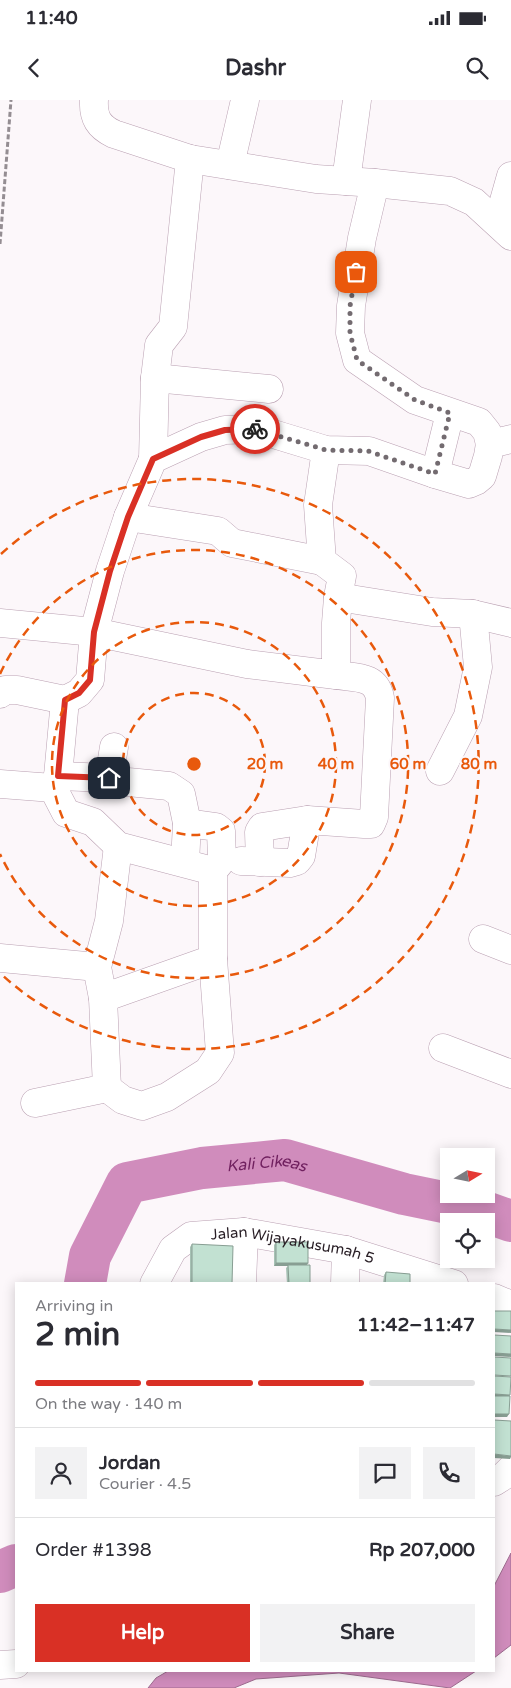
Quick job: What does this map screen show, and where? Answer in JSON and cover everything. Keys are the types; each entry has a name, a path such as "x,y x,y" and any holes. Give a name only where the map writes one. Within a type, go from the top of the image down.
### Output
{"street":[{"path":"94,100 95,116 98,124 104,130 190,159 316,179 375,183 450,192 474,202 504,229"},
{"path":"230,165 246,100"},
{"path":"346,181 357,100"},
{"path":"0,694 5,690 17,690 65,700 79,693 90,680 94,632 110,571 128,517 153,459 159,345 173,327 190,159"},
{"path":"504,229 511,176"},
{"path":"153,459 201,437 225,430 257,429 326,450 368,451 469,484 482,476 488,456 500,442 487,432 479,422 415,400 357,360 350,333 350,306 362,238 375,183"},
{"path":"156,378 269,388"},
{"path":"435,474 450,413"},
{"path":"322,561 318,505 326,450"},
{"path":"128,517 218,531 232,543 322,561 342,576 336,623 336,675"},
{"path":"338,597 432,612 473,614 511,623"},
{"path":"440,771 468,716 478,667 473,614"},
{"path":"0,623 94,632 247,664 370,681 378,688 380,698 374,817 371,824 307,820 262,827 259,832 260,862"},
{"path":"65,700 55,782 66,812 93,822 118,846 185,863 218,865 260,862 290,863 297,861 301,856 307,820"},
{"path":"109,778 114,747"},
{"path":"0,784 109,778 169,786 181,794 187,823 185,863"},
{"path":"35,1103 107,1088 123,1100 142,1106 167,1098 208,1071 220,1052 213,959 221,831 216,827 187,823"},
{"path":"107,1088 102,998 97,967 109,921 118,846"},
{"path":"482,939 511,950"},
{"path":"0,958 97,967"},
{"path":"102,998 213,959"},
{"path":"443,1048 511,1074"},
{"path":"242,1282 244,1232"},
{"name":"Jalan Wijayakusumah 5","path":"155,1282 173,1249 191,1236 244,1232 346,1250 449,1282"},
{"path":"345,1282 346,1250"},
{"path":"495,1298 511,1305"},
{"path":"495,1481 511,1469"},
{"path":"0,1665 15,1664"}],"path":[{"path":"0,244 12,100"}],"shaded area":[{"path":"511,1553 511,1645 495,1657 495,1584"},
{"path":"166,1672 474,1672 450,1688 339,1673 256,1679 234,1688 148,1688 156,1678"}],"building":[{"path":"276,1242 308,1242 308,1263 276,1263"},
{"path":"192,1244 233,1246 232,1282 192,1282"},
{"path":"288,1265 310,1265 310,1282 289,1282"},
{"path":"386,1272 410,1274 410,1282 385,1282"},
{"path":"495,1311 511,1311 511,1330 495,1329"},
{"path":"495,1335 511,1336 511,1354 495,1353"},
{"path":"495,1357 511,1358 511,1376 495,1375"},
{"path":"495,1376 511,1377 510,1395 495,1394"},
{"path":"495,1396 510,1396 509,1414 495,1414"},
{"path":"495,1420 511,1421 511,1456 495,1454"}],"waterway":[{"name":"Kali Cikeas","path":"85,1282 90,1256 127,1183 202,1168 285,1160 404,1194 477,1209 511,1221"},
{"name":"Kali Cikeas","path":"0,1572 15,1565"}],"way so far":[{"path":"255,429 326,450 368,451 435,474 450,413 415,400 357,360 350,333 350,306 356,272"}],"route":[{"path":"109,778 58,776 65,700 79,693 90,680 94,632 110,571 128,517 153,459 201,437 225,430 255,429"}]}
